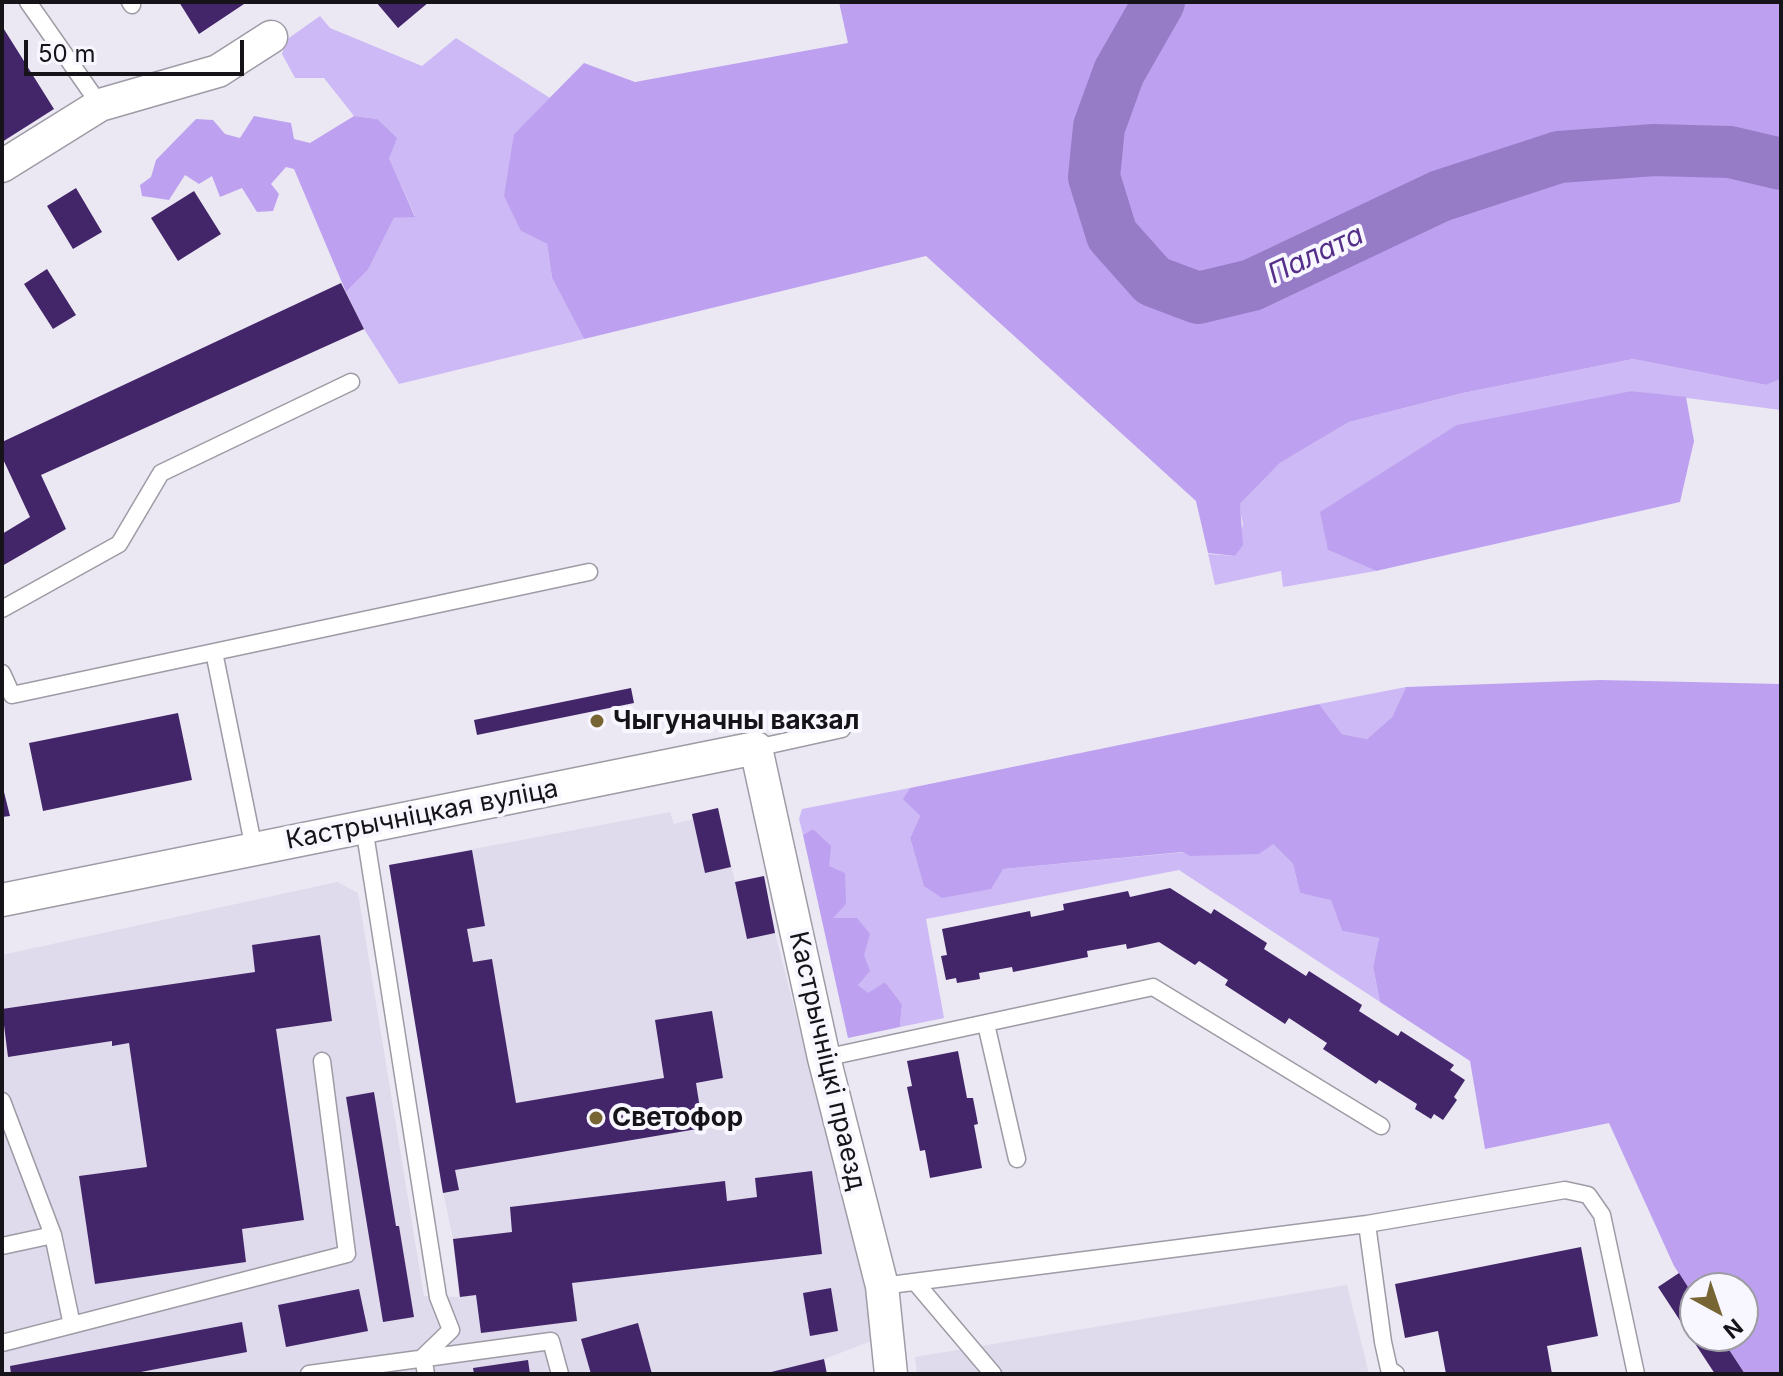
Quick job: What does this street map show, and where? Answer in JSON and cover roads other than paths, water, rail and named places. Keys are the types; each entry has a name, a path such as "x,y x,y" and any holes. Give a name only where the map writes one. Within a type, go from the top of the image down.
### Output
{"street":[{"path":"2,166 100,105 218,71 271,37"},
{"name":"Кастрычніцкая вуліца","path":"2,900 756,748"},
{"name":"Кастрычніцкі праезд","path":"756,748 824,1058 882,1286 891,1374"}],"lane":[{"path":"28,2 100,105"},
{"path":"2,609 119,544 161,473 351,382"},
{"path":"2,673 12,695 589,572"},
{"path":"214,652 254,849"},
{"name":"Кастрычніцкая вуліца","path":"756,748 842,729"},
{"path":"364,827 438,1297 451,1330 425,1366"},
{"path":"824,1058 1153,987 1381,1126"},
{"path":"986,1024 1017,1159"},
{"path":"2,1343 347,1254 322,1061"},
{"path":"2,1101 53,1235 72,1325"},
{"path":"882,1286 1367,1224 1565,1190 1588,1195 1602,1215 1636,1374"},
{"path":"1367,1224 1383,1342 1389,1369 1396,1374"},
{"path":"2,1246 53,1235"},
{"path":"916,1283 993,1374"},
{"path":"309,1374 425,1366 551,1341 560,1374"}],"waterway":[{"name":"Палата","path":"1159,2 1119,72 1099,127 1094,177 1112,235 1153,281 1198,298 1252,285 1440,196 1559,157 1654,150 1730,152 1781,164"}],"place":[{"name":"Чыгуначны вакзал","path":"597,721"},
{"name":"Светофор","path":"596,1118"}]}
